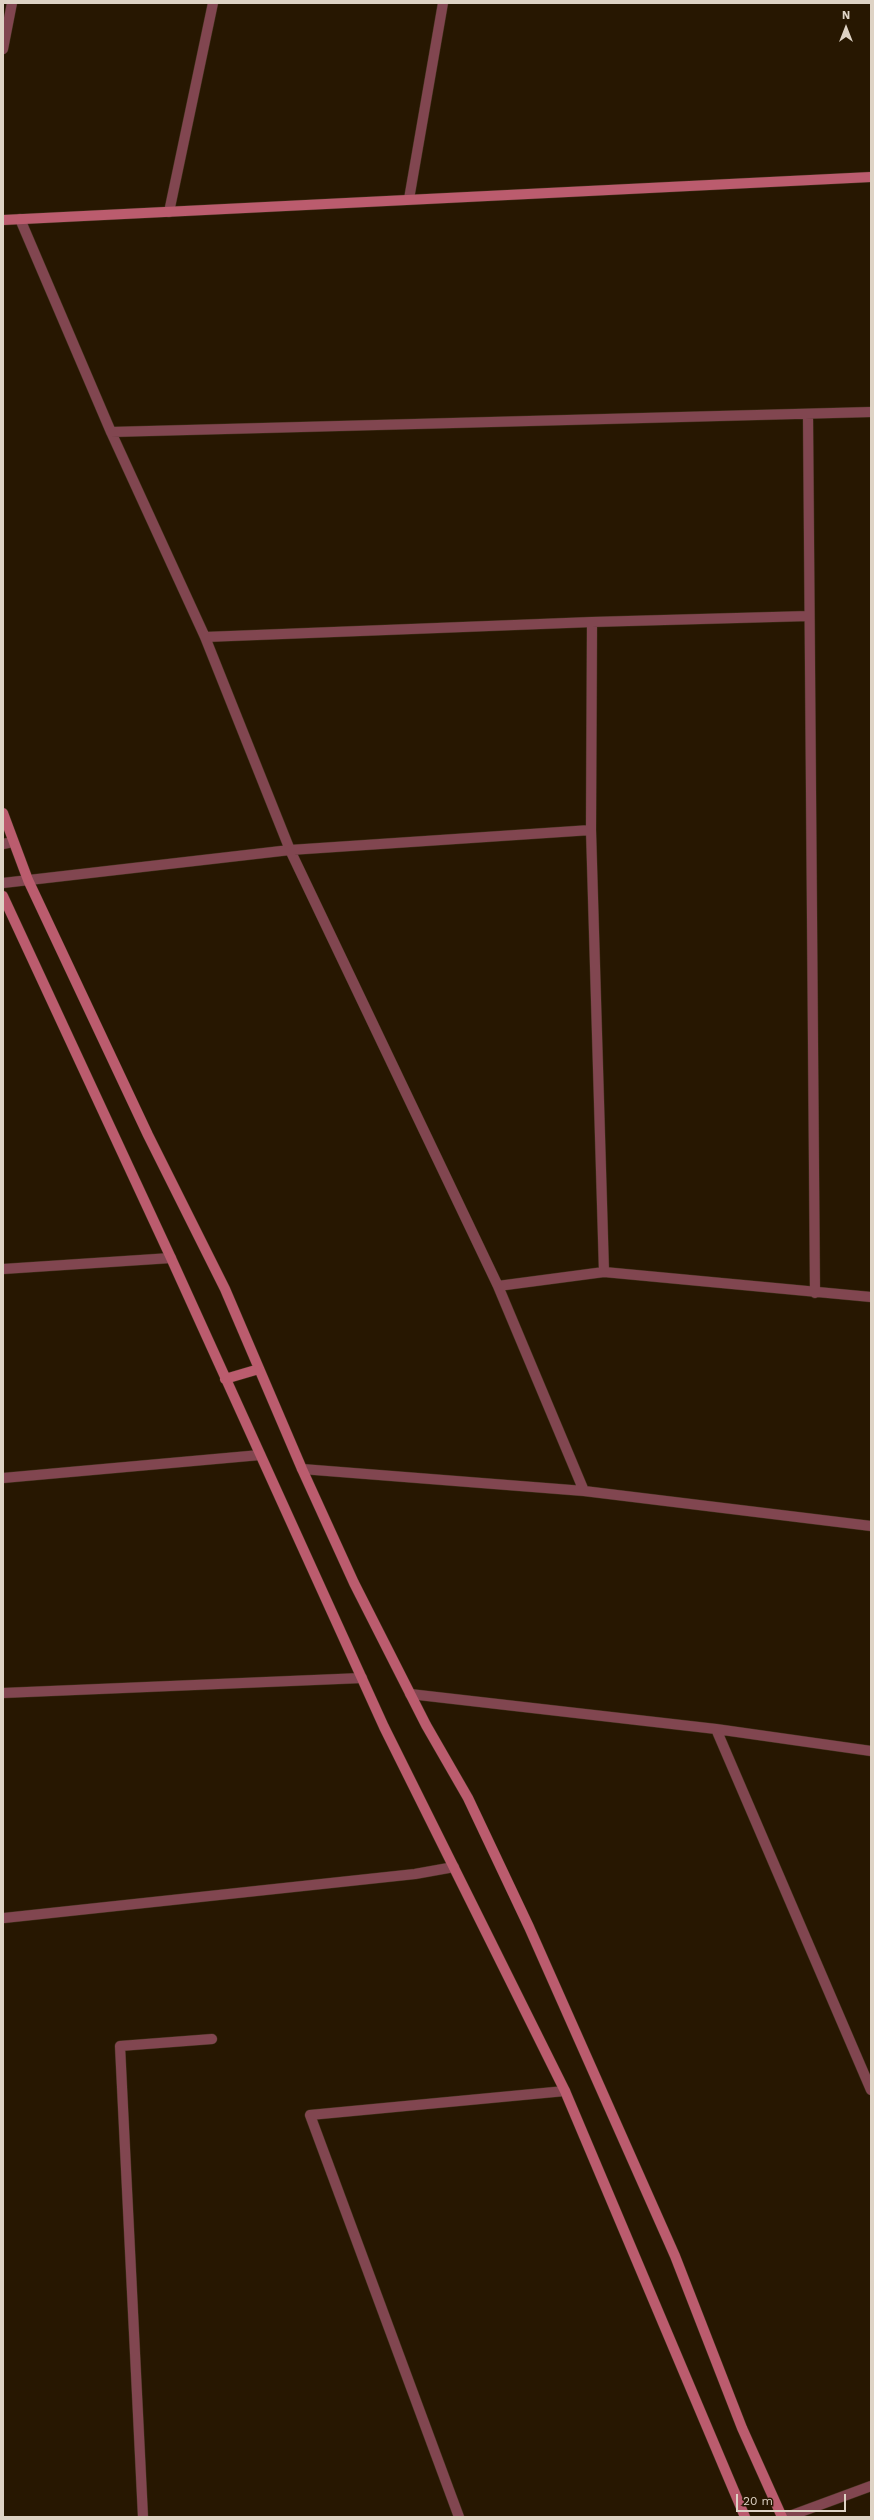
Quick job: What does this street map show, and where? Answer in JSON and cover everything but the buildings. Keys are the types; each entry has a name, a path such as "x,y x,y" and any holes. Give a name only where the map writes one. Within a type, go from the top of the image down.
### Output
{"street":[{"path":"3,49 12,3"},
{"path":"169,212 213,3"},
{"path":"409,199 443,3"},
{"path":"3,220 871,177"},
{"path":"20,220 111,432 205,637 290,850 498,1286 584,1491"},
{"path":"111,432 871,412"},
{"path":"808,414 808,616 815,1293"},
{"path":"205,637 592,622 808,616"},
{"path":"592,622 591,830 604,1272"},
{"path":"3,813 8,843 28,880 148,1135 225,1289 302,1469 354,1582 426,1725 468,1798 602,2087 675,2256 742,2428 782,2517"},
{"path":"3,883 290,850 591,830"},
{"path":"3,896 171,1258 362,1678 565,2091 745,2517"},
{"path":"3,1269 171,1258"},
{"path":"498,1286 604,1272 815,1293 871,1297"},
{"path":"225,1379 259,1369"},
{"path":"3,1478 260,1455"},
{"path":"302,1469 584,1491 871,1526"},
{"path":"3,1693 362,1678"},
{"path":"410,1694 716,1729 871,1751"},
{"path":"716,1729 871,2090"},
{"path":"4,1918 407,1874 454,1867"},
{"path":"143,2517 120,2046 212,2040"},
{"path":"458,2517 310,2115 565,2091"},
{"path":"787,2517 871,2486"}]}
